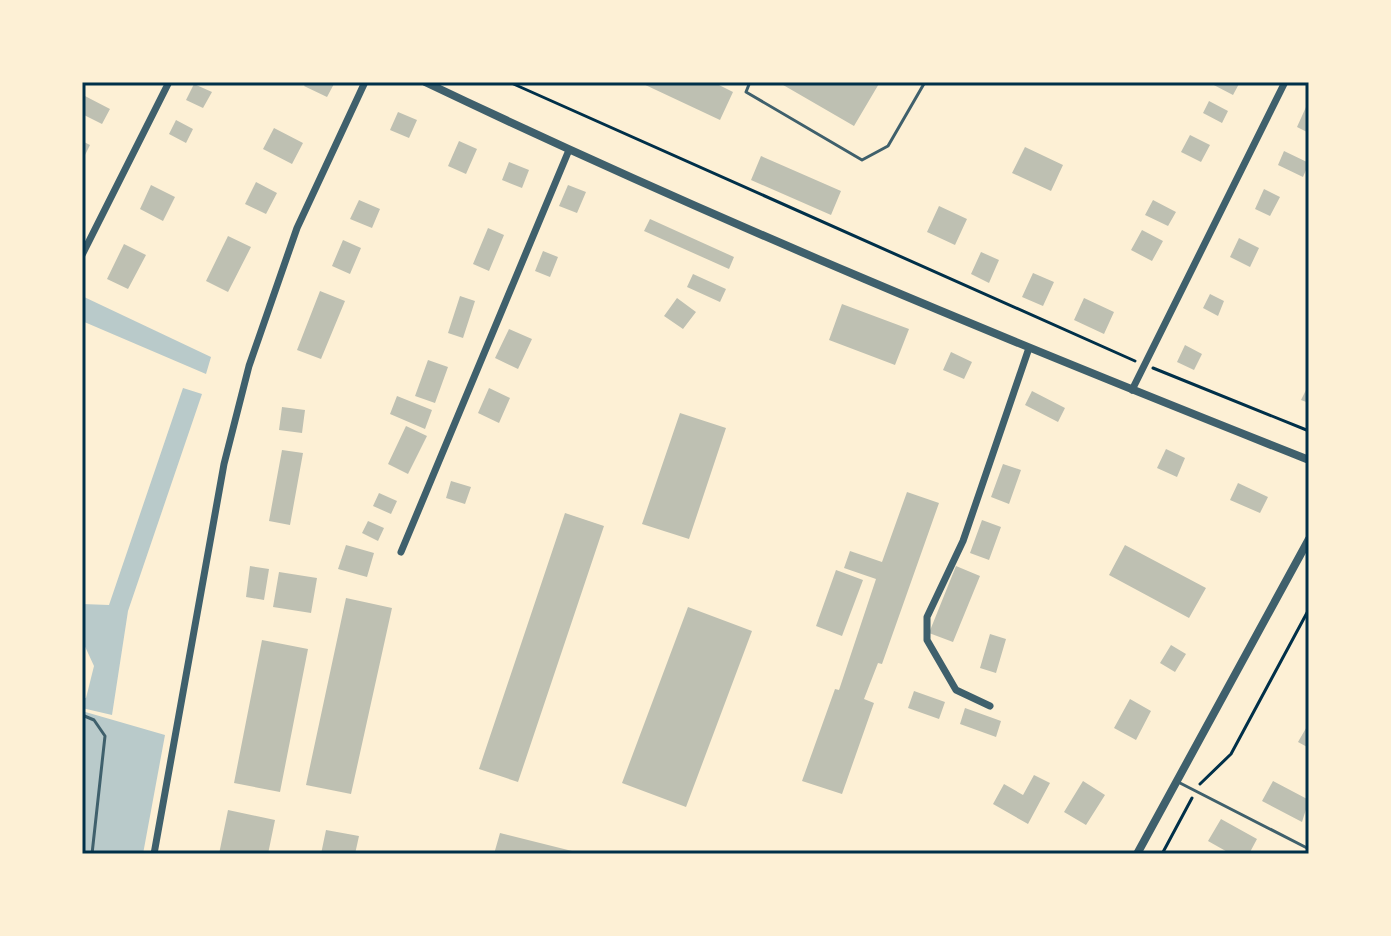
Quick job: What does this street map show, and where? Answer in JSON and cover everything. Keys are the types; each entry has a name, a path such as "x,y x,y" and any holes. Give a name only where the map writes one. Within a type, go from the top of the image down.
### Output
{"street":[{"path":"82,255 169,82"},
{"path":"154,854 224,464 249,366 297,228 365,82"},
{"path":"425,82 569,150 1029,348 1309,460"},
{"path":"1132,390 1285,82"},
{"path":"401,552 569,150"},
{"path":"990,706 956,690 927,640 927,617 963,541 1029,348"},
{"path":"1137,854 1309,539"}],"lane":[{"path":"750,82 746,92 862,160 888,146 925,82"},
{"path":"82,715 94,720 105,736 92,854"},
{"path":"1176,782 1309,849"}],"path":[{"path":"509,82 1144,365 1309,431"},
{"path":"1162,854 1195,792 1231,754 1309,609"}],"shaded area":[{"path":"82,296 211,357 206,374 82,321"},
{"path":"183,388 202,394 128,611 112,715 82,708 82,697 86,698 94,666 82,640 82,604 109,605"},
{"path":"82,711 165,735 143,854 82,854"}],"building":[{"path":"307,82 335,82 327,97 304,86"},
{"path":"639,82 713,82 733,92 720,120"},
{"path":"778,82 880,82 854,126"},
{"path":"1208,82 1240,82 1233,95"},
{"path":"194,84 212,92 203,108 186,100"},
{"path":"83,95 110,109 102,124 82,114"},
{"path":"1209,101 1228,111 1222,123 1203,113"},
{"path":"1306,107 1309,109 1309,133 1297,127"},
{"path":"398,112 417,120 409,138 390,130"},
{"path":"176,120 193,129 186,143 169,134"},
{"path":"274,128 303,143 292,164 263,149"},
{"path":"1190,135 1210,145 1201,162 1181,152"},
{"path":"82,141 90,145 82,161"},
{"path":"459,141 477,149 466,174 448,166"},
{"path":"1025,147 1063,165 1051,191 1012,173"},
{"path":"1284,151 1309,163 1303,177 1278,165"},
{"path":"761,156 841,191 831,215 751,180"},
{"path":"509,162 529,170 522,188 502,180"},
{"path":"256,182 277,193 266,214 245,204"},
{"path":"151,185 175,197 163,221 140,209"},
{"path":"568,185 586,192 577,213 559,206"},
{"path":"1264,189 1280,197 1270,216 1255,209"},
{"path":"359,200 380,209 372,228 350,219"},
{"path":"1153,200 1176,212 1168,226 1145,215"},
{"path":"939,206 967,219 955,245 927,232"},
{"path":"650,219 734,257 729,269 644,231"},
{"path":"488,228 504,235 489,271 473,264"},
{"path":"1142,230 1163,241 1152,261 1131,250"},
{"path":"228,236 251,247 228,292 206,281"},
{"path":"1239,238 1259,248 1250,267 1230,257"},
{"path":"343,240 361,248 350,274 332,266"},
{"path":"124,244 146,255 128,289 107,279"},
{"path":"543,251 558,257 550,277 535,271"},
{"path":"981,252 999,260 989,283 971,274"},
{"path":"1033,273 1054,282 1043,306 1022,297"},
{"path":"693,274 726,289 720,302 687,287"},
{"path":"320,291 345,301 321,359 297,350"},
{"path":"1210,294 1224,301 1218,316 1203,308"},
{"path":"460,296 475,301 463,338 448,333"},
{"path":"677,298 696,312 683,329 664,316"},
{"path":"1084,298 1114,312 1104,334 1074,320"},
{"path":"842,304 909,329 895,365 829,340"},
{"path":"509,329 532,339 518,369 495,358"},
{"path":"1185,345 1202,354 1194,370 1177,362"},
{"path":"951,352 972,362 964,379 943,370"},
{"path":"428,360 448,367 435,403 415,396"},
{"path":"1309,384 1309,403 1301,400"},
{"path":"489,388 510,398 499,423 478,413"},
{"path":"1032,391 1065,408 1058,422 1025,405"},
{"path":"397,396 432,410 425,429 390,414"},
{"path":"282,407 305,410 302,433 279,430"},
{"path":"680,413 726,428 689,539 642,524"},
{"path":"406,426 427,436 408,474 388,464"},
{"path":"1166,449 1185,458 1177,477 1157,468"},
{"path":"282,450 303,453 290,525 269,521"},
{"path":"1003,464 1021,470 1009,504 991,497"},
{"path":"451,481 471,487 465,504 446,498"},
{"path":"1238,483 1268,497 1260,513 1230,500"},
{"path":"907,492 939,503 882,664 878,663 864,699 874,703 842,794 802,781 835,689 839,690 876,579 844,568 850,551 882,562"},
{"path":"379,493 397,501 391,514 373,506"},
{"path":"565,513 604,526 518,782 479,769"},
{"path":"982,520 1001,527 989,560 970,553"},
{"path":"368,521 384,528 378,541 362,533"},
{"path":"346,545 374,553 367,577 338,569"},
{"path":"1125,545 1206,588 1189,618 1109,575"},
{"path":"250,566 269,569 264,600 246,597"},
{"path":"956,566 980,576 953,642 929,633"},
{"path":"836,570 863,580 842,636 816,626"},
{"path":"279,572 317,578 311,613 273,607"},
{"path":"346,598 392,608 351,794 306,785"},
{"path":"688,607 752,631 686,807 622,783"},
{"path":"990,634 1006,639 996,673 980,668"},
{"path":"262,640 308,649 280,792 234,783"},
{"path":"1171,645 1186,654 1175,672 1160,663"},
{"path":"914,691 945,702 939,719 908,708"},
{"path":"1130,699 1151,711 1136,740 1114,728"},
{"path":"965,708 1001,721 996,737 960,724"},
{"path":"1309,723 1309,748 1298,742"},
{"path":"1034,775 1050,783 1028,824 993,804 1004,784 1023,795"},
{"path":"1083,781 1105,795 1086,825 1064,812"},
{"path":"1273,781 1309,800 1302,822 1262,801"},
{"path":"228,810 275,820 268,854 219,854"},
{"path":"1221,819 1257,839 1249,854 1231,854 1208,841"},
{"path":"326,830 359,836 355,854 321,854"},
{"path":"500,833 580,853 580,854 494,854"}]}
